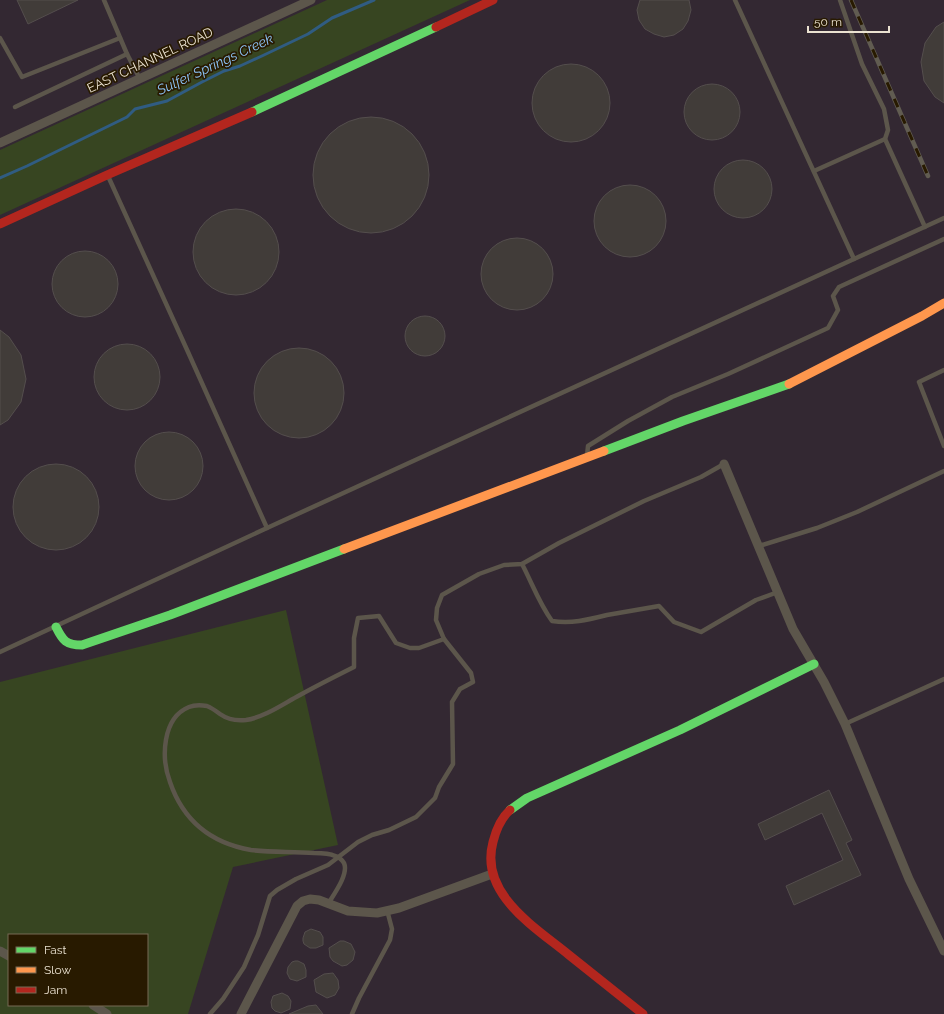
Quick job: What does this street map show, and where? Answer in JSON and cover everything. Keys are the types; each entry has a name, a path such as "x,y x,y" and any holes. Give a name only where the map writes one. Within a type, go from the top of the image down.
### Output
{"street":[{"name":"EAST CHANNEL ROAD","path":"0,143 311,0"},
{"path":"0,224 107,175 295,93 493,0"},
{"path":"56,627 62,639 71,646 82,645 184,609 683,422 785,386 922,316 944,303"},
{"path":"724,464 794,629 846,724 909,879 944,951"},
{"path":"643,1014 525,919 509,903 498,888 492,874 492,844 496,830 505,816 515,806 527,798 680,730 814,664"},
{"path":"241,1014 297,906 303,901 310,899 348,911 377,912 399,908 492,874"},
{"path":"95,1006 107,1014"}],"lane":[{"path":"104,0 127,54 140,79"},
{"path":"736,0 854,259"},
{"path":"840,0 862,64 884,109 888,130 885,139 925,227"},
{"path":"0,38 22,77 120,38"},
{"path":"15,107 127,54"},
{"path":"814,171 885,139"},
{"path":"107,175 267,528"},
{"path":"0,652 944,218"},
{"path":"587,458 588,446 628,420 672,397 728,374 828,328 838,310 833,296 839,287 944,239"},
{"path":"944,370 919,382 944,446"},
{"path":"210,1014 223,1000 244,967 258,935 270,896 296,879 328,865 358,842 372,835 389,830 416,817 435,798 453,764 452,702 460,689 473,682 471,673 444,639 436,620 436,608 442,595 479,574 504,565 522,564 558,543 644,501 701,477 724,464"},
{"path":"759,546 817,528 944,471"},
{"path":"522,564 543,609 552,621 563,623 581,622 608,615 659,606 674,622 701,632 756,600 778,592"},
{"path":"328,904 344,876 344,864 339,858 327,854 317,853 251,850 232,845 215,837 200,827 184,812 175,796 168,778 166,760 167,733 178,714 193,706 207,706 229,718 245,720 268,712 354,667 354,638 358,618 379,616 396,643 410,648 419,648 444,639"},
{"path":"846,724 944,680"},
{"path":"352,1014 390,940 392,929 387,910"}],"shaded area":[{"path":"0,0 403,0 0,185"},
{"path":"445,0 944,0 944,1014 83,1014 148,1006 148,934 8,934 0,968 0,207"}],"green space":[{"path":"327,0 470,0 0,215 0,150"},
{"path":"286,610 338,845 233,867 188,1014 0,1014 0,682"}],"building":[{"path":"17,0 78,0 28,24"},
{"path":"640,0 689,0 691,10 688,21 683,29 674,35 664,37 654,34 645,29 639,20 637,10"},
{"path":"944,22 944,103 935,97 924,81 921,62 925,43 936,27"},
{"path":"563,64 579,64 593,70 604,81 610,95 610,111 604,125 593,136 579,142 563,142 549,136 538,125 532,111 532,95 538,81 549,70"},
{"path":"712,84 723,86 732,92 738,101 740,112 738,123 732,132 723,138 712,140 701,138 692,132 686,123 684,112 686,101 692,92 701,86"},
{"path":"371,117 393,122 412,134 424,153 429,175 424,197 412,216 393,228 371,233 349,228 330,216 318,197 313,175 318,153 330,134 349,122"},
{"path":"743,160 759,165 767,173 772,189 767,205 759,213 743,218 727,213 719,205 714,189 719,173 727,165"},
{"path":"630,185 644,188 656,195 663,207 666,221 663,235 656,247 644,254 630,257 616,254 604,247 597,235 594,221 597,207 604,195 616,188"},
{"path":"236,209 252,212 260,216 272,228 276,236 279,252 276,268 272,276 260,288 252,292 236,295 220,292 212,288 200,276 196,268 193,252 196,236 200,228 212,216 220,212"},
{"path":"517,238 531,241 543,248 550,260 553,274 550,288 543,300 531,307 517,310 503,307 491,300 484,288 481,274 484,260 491,248 503,241"},
{"path":"78,251 92,251 104,256 113,265 118,277 116,297 109,308 92,317 78,317 66,312 57,303 52,291 52,277 57,265 66,256"},
{"path":"425,316 433,318 439,322 443,328 445,336 443,344 439,350 433,354 425,356 417,354 411,350 407,344 405,336 407,328 411,322 417,318"},
{"path":"0,330 9,337 21,355 26,379 21,402 8,420 0,425"},
{"path":"120,344 134,344 146,349 155,358 160,370 158,390 151,401 134,410 120,410 108,405 99,396 94,384 94,370 99,358 108,349"},
{"path":"299,348 316,351 331,361 341,376 344,393 341,410 331,425 316,435 299,438 282,435 267,425 257,410 254,393 257,376 267,361 282,351"},
{"path":"169,432 182,435 193,442 200,453 203,466 200,479 193,490 182,497 169,500 156,497 145,490 138,479 135,466 138,453 145,442 156,435"},
{"path":"56,464 64,465 80,471 92,483 98,499 98,515 92,531 80,543 64,549 56,550 48,549 32,543 20,531 14,515 13,507 14,499 20,483 32,471 48,465"},
{"path":"829,790 852,840 846,843 861,875 794,905 786,886 843,860 822,813 765,840 758,824"},
{"path":"311,929 320,932 323,937 323,945 316,948 310,948 304,944 303,938 305,932"},
{"path":"340,941 351,944 355,952 353,960 347,965 342,966 333,961 330,957 329,948"},
{"path":"295,961 304,964 306,970 306,977 297,981 290,979 287,973 288,967"},
{"path":"333,973 338,980 339,988 335,995 327,998 316,992 314,980 324,974"},
{"path":"282,993 288,996 291,1001 290,1009 281,1013 272,1008 271,1002 273,996"},
{"path":"316,1005 323,1014 289,1014 308,1006"}],"waterway":[{"name":"Sulfer Springs Creek","path":"0,178 127,117 135,109 167,101 224,71 240,66 308,34 332,18 374,0"}],"railway":[{"path":"851,0 928,176"}],"traffic: fast":[{"path":"252,112 436,27"},
{"path":"604,451 683,421 789,384"},
{"path":"56,627 63,639 72,644 82,645 170,615 344,549"},
{"path":"510,810 527,798 680,730 814,664"}],"traffic: slow":[{"path":"789,384 922,316 944,303"},
{"path":"344,549 604,451"}],"traffic: jam":[{"path":"436,27 493,0"},
{"path":"0,224 107,175 252,112"},
{"path":"510,810 499,824 493,842 491,861 494,878 502,893 513,908 526,921 643,1014"}]}
